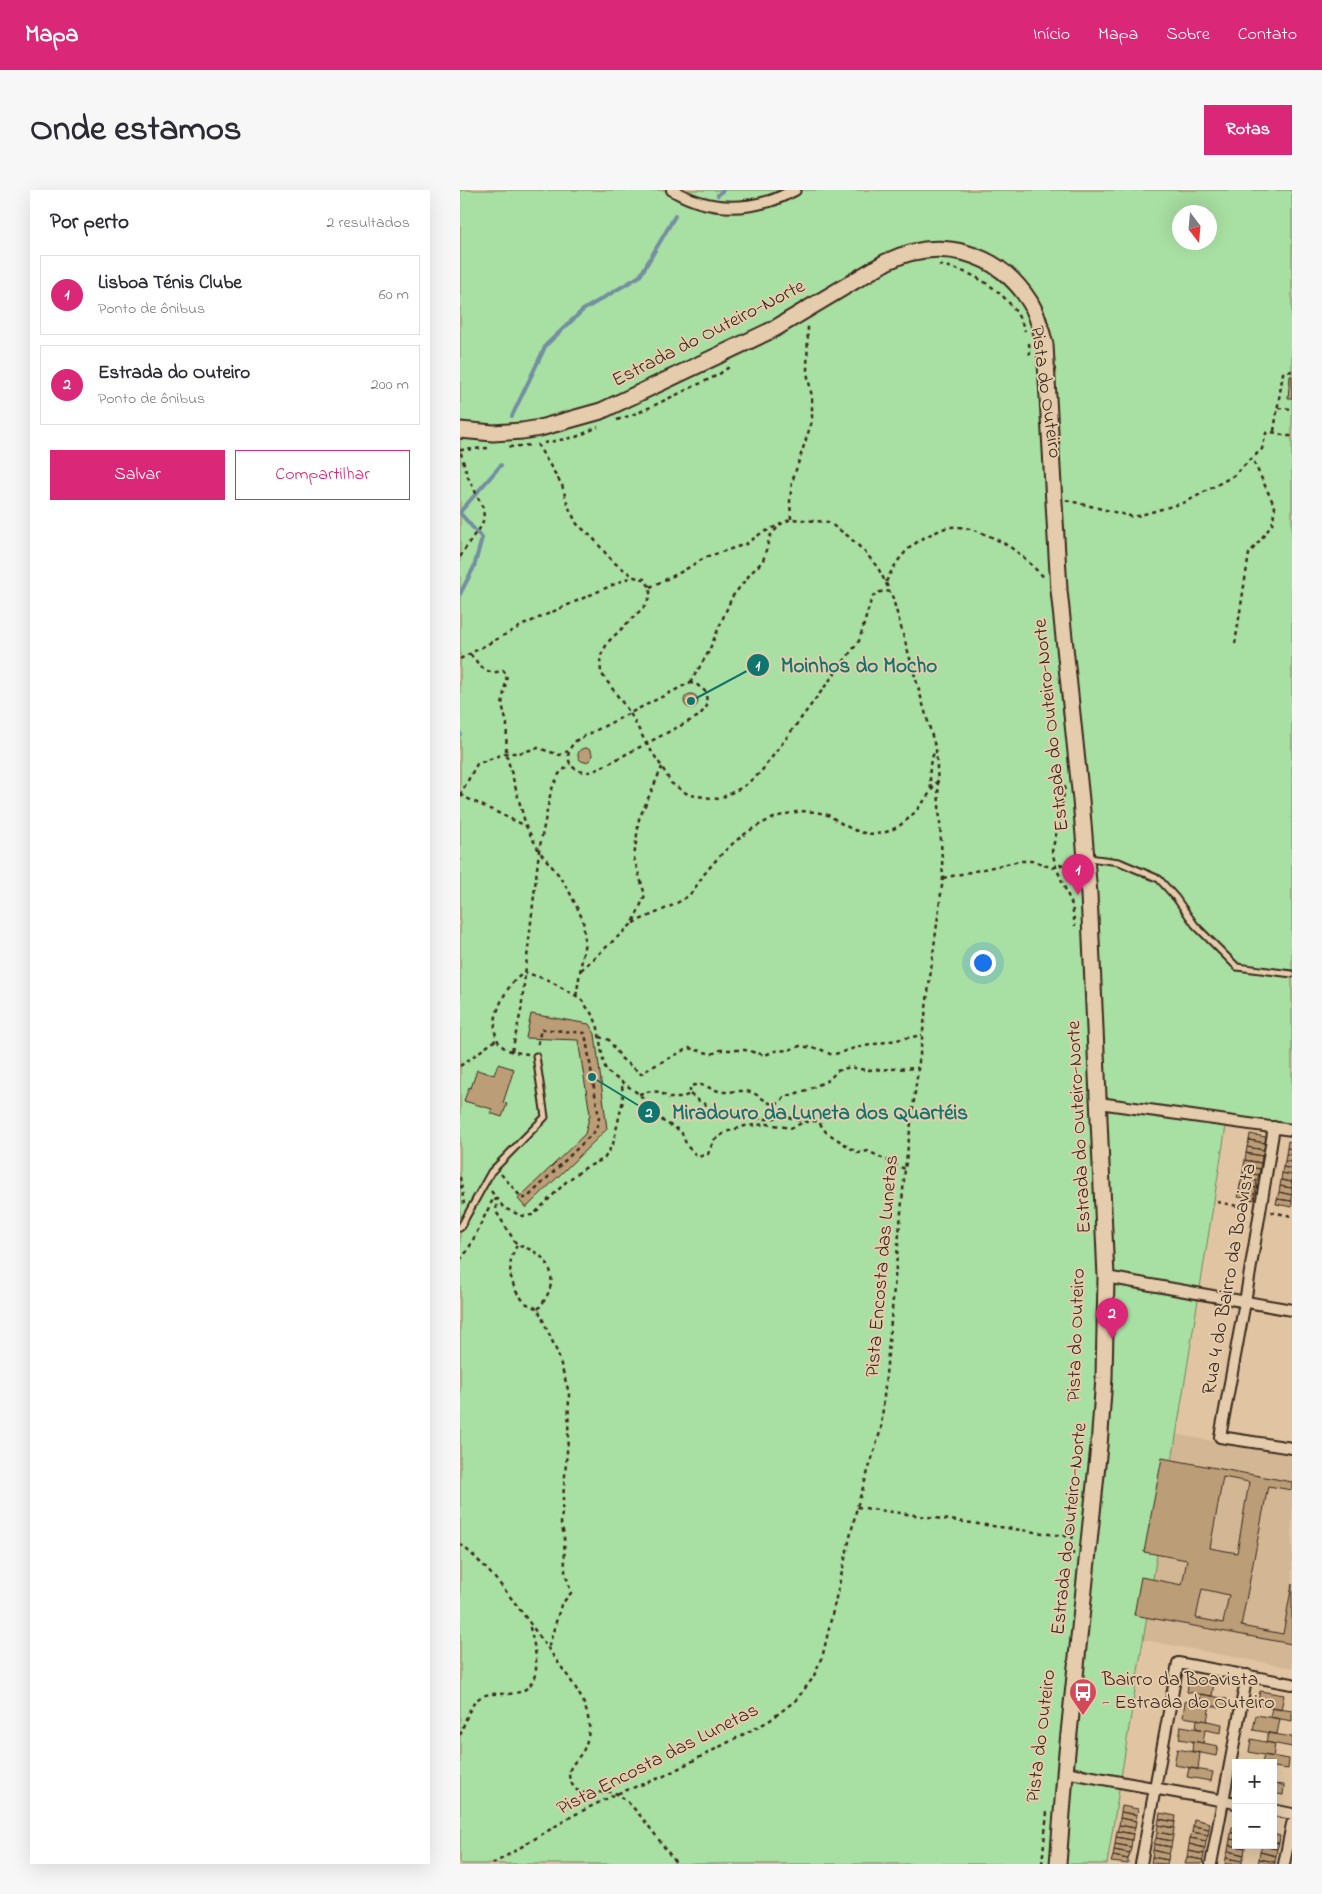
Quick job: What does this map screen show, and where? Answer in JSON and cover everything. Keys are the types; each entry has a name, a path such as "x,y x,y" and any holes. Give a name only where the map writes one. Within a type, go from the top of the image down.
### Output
{"street":[{"path":"672,190 688,200 727,208 767,202 795,190"},
{"name":"Estrada do Outeiro-Norte","path":"460,430 493,433 522,431 540,428 601,411 774,329 898,256 924,250 949,250 976,256 998,268 1019,288 1030,302 1038,320 1045,345 1059,590 1086,858 1106,1277 1104,1378 1099,1446 1065,1772 1058,1864"},
{"path":"1099,1103 1292,1130"},
{"name":"Rua 4 do Bairro da Boavista","path":"1274,1127 1220,1437 1292,1448"},
{"path":"1106,1277 1292,1310"},
{"path":"1141,1864 1178,1662 1292,1684"},
{"path":"1211,1864 1247,1675"},
{"path":"1065,1772 1232,1802"},
{"path":"1277,1811 1292,1814"},
{"path":"1284,1864 1292,1824"}],"lane":[{"path":"1086,858 1119,862 1159,879 1176,898 1195,925 1237,967 1292,974"},
{"path":"460,1228 484,1182 495,1167 545,1117 536,1056"}],"path":[{"name":"Pista do Outeiro","path":"931,264 957,268 978,277 1005,298 1021,318 1026,333"},
{"path":"650,588 706,557 746,544 760,534 791,520 792,482 812,420 812,397 807,372 808,317"},
{"name":"Pista do Outeiro","path":"1028,340 1031,357"},
{"path":"610,423 640,412 718,375 734,363"},
{"path":"1274,431 1283,373 1292,371"},
{"path":"1278,408 1292,409"},
{"path":"504,447 537,444 576,437 602,426"},
{"path":"1054,497 1134,517 1186,502 1233,476 1262,449 1266,433 1274,431 1292,436"},
{"path":"537,444 562,485 568,506 577,524 593,538 612,561 634,577 644,579 650,588 650,597 644,607 608,642 600,657 601,673 630,713 671,783 690,795 719,799 743,787 760,772 859,641 872,597 886,590 891,592"},
{"path":"460,557 481,527 484,518 483,508 467,475 460,450 496,448"},
{"path":"1235,644 1249,554 1272,525 1275,507 1252,458"},
{"name":"Pista Encosta das Lunetas","path":"493,1864 574,1815 616,1794 662,1777 768,1720 796,1700 813,1678 823,1654 857,1507 881,1429 905,1169 943,878 936,750 891,592 878,568 866,552 828,522 791,520"},
{"path":"526,826 460,795 478,764 506,754 538,748 560,755 569,750 577,740 689,683 712,644 732,597 763,561 770,536 781,524"},
{"path":"886,582 893,566 906,550 926,536 950,526 977,531 1015,551 1059,590"},
{"path":"460,659 523,625 634,577"},
{"path":"470,654 486,671 495,674 503,670 507,675 502,704 507,724 506,754 526,826 539,851 558,874 583,920 585,941 576,997"},
{"path":"569,750 570,764 574,769 587,773 704,712 708,699 706,692 696,684 689,683"},
{"path":"931,790 931,763 932,756 936,750"},
{"path":"512,1051 521,1011 539,851 551,791 559,774 570,764"},
{"path":"634,923 645,894 634,858 639,819 662,767"},
{"path":"581,970 634,923 689,895 706,871 732,843 765,821 797,811 828,815 847,827 871,835 888,832 912,817 924,803 938,779"},
{"path":"943,878 1020,861 1035,861 1052,868 1086,858"},
{"path":"1056,867 1072,905 1076,932"},
{"path":"524,972 548,980 580,998 594,1017 602,1060 606,1071 639,1094 664,1122 681,1131 687,1146 698,1156 708,1154 714,1140 726,1132 745,1126 768,1124 792,1128 804,1122 818,1120 826,1132 858,1153 868,1151 905,1169"},
{"path":"495,1167 522,1198 527,1198 596,1130 599,1118 598,1103 584,1033 541,1029 536,1056 512,1051 503,1047 497,1039 494,1027 500,1002 509,987 524,972"},
{"path":"599,1037 609,1040 622,1059 641,1074 689,1048 712,1054 720,1050 744,1050 765,1055 775,1050 788,1050 800,1046 820,1048 832,1055 855,1048 922,1035"},
{"path":"460,1066 497,1039"},
{"path":"804,1122 784,1116 768,1119 738,1116 719,1110 699,1102 690,1094 690,1086 700,1083 715,1090 726,1092 742,1090 754,1093 774,1105 779,1103 784,1096 807,1090 829,1080 836,1070 850,1067 865,1070 918,1068"},
{"path":"494,1195 504,1208 522,1216 533,1215 567,1181 585,1168 604,1159 613,1144 623,1100 622,1083"},
{"path":"639,1094 651,1091 660,1092 670,1098 681,1098 690,1094"},
{"path":"460,1177 464,1202 470,1211"},
{"path":"494,1195 497,1213 517,1245 531,1248 543,1257 550,1270 552,1284 547,1298 538,1309"},
{"path":"460,1260 468,1250 494,1195"},
{"path":"517,1245 510,1258 512,1282 515,1290 525,1303 538,1309 558,1354 569,1393 568,1439 561,1523 564,1535 565,1571 571,1592 561,1605 548,1649"},
{"path":"1073,1557 1072,1521 1082,1482"},
{"path":"857,1507 1072,1537"},
{"path":"460,1544 470,1552 510,1596 577,1690 586,1708 590,1726 584,1749 570,1769 571,1782 577,1790 584,1794 616,1794 627,1802 644,1820 677,1864"},
{"path":"460,1735 475,1701 482,1696 493,1693 517,1693 527,1689 532,1684 535,1676 536,1655 529,1622"},
{"name":"Pista do Outeiro","path":"1042,1864 1047,1809"}],"shaded area":[{"path":"1164,1432 1292,1456 1292,1668 1129,1637"}],"green space":[{"path":"460,190 1292,190 1292,1134 1226,1126 1107,1864 460,1864"}],"building":[{"path":"1290,376 1292,376 1292,398 1288,398"},
{"path":"691,694 696,696 698,701 696,706 691,708 686,706 684,701 686,696"},
{"path":"585,748 590,750 592,755 590,760 585,762 580,760 578,755 580,750"},
{"path":"531,1014 589,1024 595,1034 607,1129 526,1208 518,1199 585,1134 590,1114 578,1040 526,1038"},
{"path":"498,1064 514,1069 503,1103 507,1104 502,1117 490,1113 492,1109 464,1101 477,1070 494,1075"},
{"path":"1250,1134 1266,1137 1265,1143 1249,1140"},
{"path":"1249,1140 1265,1143 1264,1150 1247,1147"},
{"path":"1288,1141 1292,1142 1292,1149 1287,1148"},
{"path":"1247,1147 1264,1150 1262,1156 1246,1153"},
{"path":"1287,1148 1292,1149 1292,1155 1286,1154"},
{"path":"1246,1153 1262,1156 1261,1163 1245,1160"},
{"path":"1286,1154 1292,1155 1292,1162 1285,1161"},
{"path":"1245,1160 1261,1163 1260,1169 1244,1166"},
{"path":"1285,1161 1292,1162 1292,1169 1283,1167"},
{"path":"1244,1166 1260,1169 1259,1175 1243,1172"},
{"path":"1283,1167 1292,1169 1292,1175 1282,1173"},
{"path":"1243,1172 1259,1175 1257,1181 1242,1178"},
{"path":"1282,1173 1292,1175 1292,1182 1281,1180"},
{"path":"1242,1178 1257,1181 1256,1188 1240,1185"},
{"path":"1281,1180 1292,1182 1292,1188 1280,1186"},
{"path":"1240,1185 1256,1188 1255,1194 1239,1191"},
{"path":"1280,1186 1292,1188 1292,1195 1279,1192"},
{"path":"1239,1191 1255,1194 1254,1200 1238,1197"},
{"path":"1279,1192 1292,1195 1292,1201 1277,1199"},
{"path":"1277,1199 1292,1201 1292,1207 1276,1204"},
{"path":"1162,1458 1292,1482 1292,1490 1268,1486 1241,1626 1283,1634 1292,1584 1292,1644 1134,1615 1141,1577 1182,1585 1187,1560 1144,1552","holes":["1223,1477 1249,1482 1237,1553 1210,1548","1202,1589 1229,1595 1223,1623 1196,1618"]},
{"path":"1189,1678 1214,1682 1212,1696 1187,1692"},
{"path":"1260,1691 1284,1695 1281,1710 1257,1705"},
{"path":"1201,1694 1227,1699 1225,1708 1200,1704"},
{"path":"1185,1701 1210,1705 1207,1721 1183,1717"},
{"path":"1272,1708 1292,1711 1292,1721 1270,1717"},
{"path":"1256,1715 1280,1719 1277,1734 1253,1730"},
{"path":"1197,1719 1222,1724 1221,1733 1196,1728"},
{"path":"1181,1726 1205,1730 1203,1743 1179,1739"},
{"path":"1268,1733 1292,1737 1292,1747 1266,1742"},
{"path":"1251,1739 1275,1744 1273,1757 1249,1752"},
{"path":"1193,1741 1218,1746 1216,1756 1192,1751"},
{"path":"1177,1749 1200,1753 1198,1769 1174,1765"},
{"path":"1264,1755 1289,1759 1288,1769 1277,1768 1277,1759 1263,1759"},
{"path":"1189,1768 1213,1772 1211,1781 1187,1777"},
{"path":"1277,1784 1284,1785 1283,1795 1277,1794"},
{"path":"1122,1806 1138,1809 1137,1815 1121,1812"},
{"path":"1121,1812 1137,1815 1136,1821 1120,1818"},
{"path":"1160,1813 1176,1816 1175,1822 1159,1819"},
{"path":"1120,1818 1136,1821 1135,1828 1119,1825"},
{"path":"1159,1819 1175,1822 1174,1828 1158,1825"},
{"path":"1194,1819 1210,1823 1209,1829 1193,1826"},
{"path":"1119,1825 1135,1828 1133,1834 1117,1831"},
{"path":"1158,1825 1174,1828 1173,1835 1157,1832"},
{"path":"1193,1826 1209,1829 1208,1835 1192,1832"},
{"path":"1117,1831 1133,1834 1132,1840 1116,1837"},
{"path":"1157,1832 1173,1835 1172,1841 1156,1838"},
{"path":"1192,1832 1208,1835 1206,1841 1190,1838"},
{"path":"1277,1835 1280,1836 1279,1843 1277,1843"},
{"path":"1116,1837 1132,1840 1131,1847 1115,1844"},
{"path":"1156,1838 1172,1841 1171,1847 1154,1844"},
{"path":"1190,1838 1206,1841 1205,1848 1189,1844"},
{"path":"1115,1844 1131,1847 1130,1853 1114,1850"},
{"path":"1154,1844 1171,1847 1169,1854 1153,1850"},
{"path":"1189,1844 1205,1848 1204,1854 1188,1851"},
{"path":"1229,1845 1232,1846 1232,1849 1245,1849 1244,1855 1228,1851"},
{"path":"1261,1849 1277,1849 1276,1856 1260,1852"},
{"path":"1114,1850 1130,1853 1128,1859 1113,1856"},
{"path":"1153,1850 1169,1854 1168,1860 1152,1857"},
{"path":"1188,1851 1204,1854 1203,1860 1187,1857"},
{"path":"1228,1851 1244,1855 1242,1861 1226,1858"},
{"path":"1260,1852 1276,1856 1275,1862 1259,1859"},
{"path":"1113,1856 1128,1859 1128,1864 1111,1862"},
{"path":"1152,1857 1168,1860 1167,1864 1151,1863"},
{"path":"1187,1857 1203,1860 1202,1864 1185,1864"},
{"path":"1226,1858 1242,1861 1242,1864 1225,1864"},
{"path":"1259,1859 1275,1862 1275,1864 1258,1864"}],"waterway":[{"path":"718,195 723,190"},
{"path":"512,416 546,345 583,310 640,276 675,216"},
{"path":"460,512 501,465"},
{"path":"460,513 482,538 474,567 460,594"}],"place":[{"name":"Moinhos do Mocho","path":"691,701"},
{"name":"Lisboa Ténis Clube","path":"1078,895"},
{"name":"Miradouro da Luneta dos Quartéis","path":"592,1077"},
{"name":"Estrada do Outeiro","path":"1112,1339"},
{"name":"Bairro da Boavista - Estrada do Outeiro","path":"1083,1716"}]}
